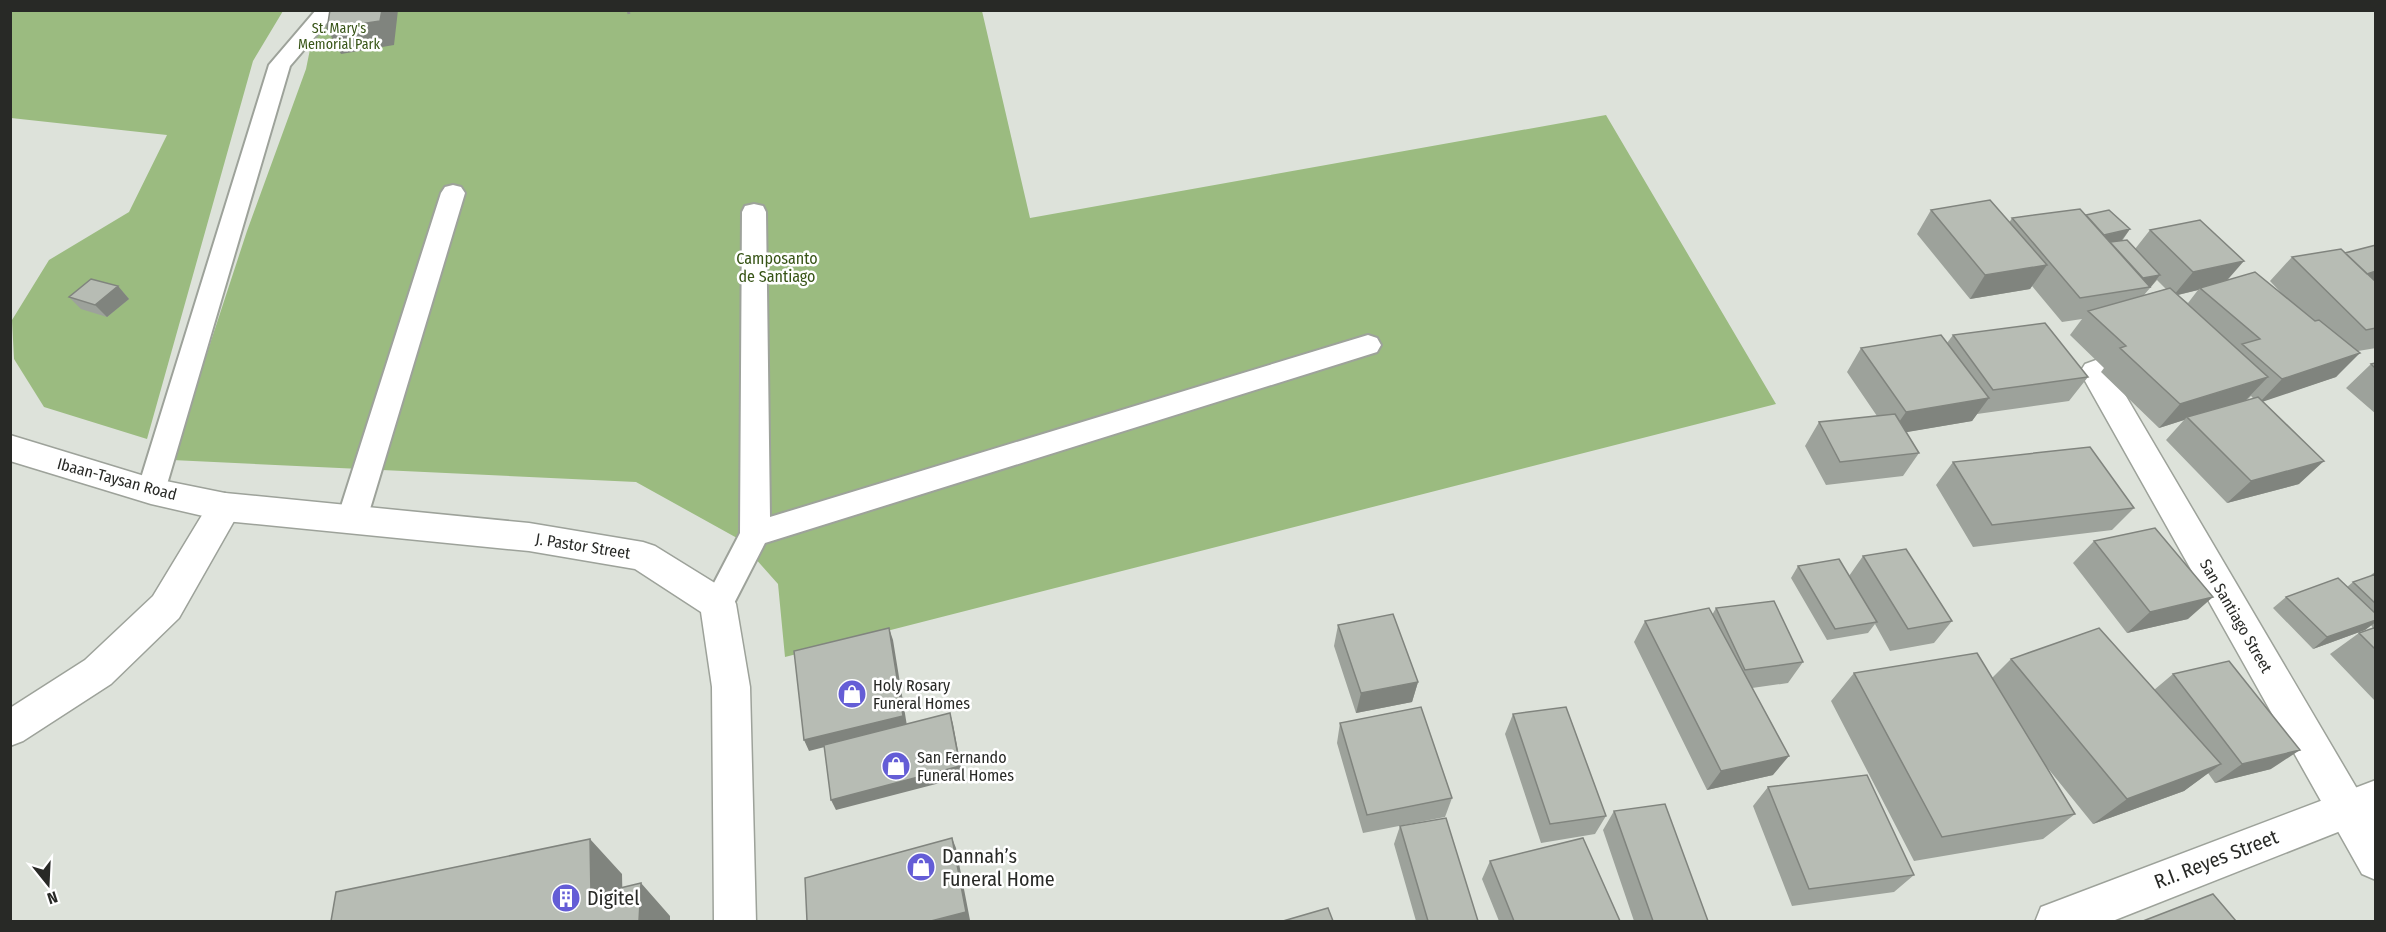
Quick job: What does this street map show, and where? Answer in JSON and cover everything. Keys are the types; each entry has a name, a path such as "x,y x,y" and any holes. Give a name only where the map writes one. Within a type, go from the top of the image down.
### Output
{"street":[{"name":"San Santiago Street","path":"2096,372 2361,803 2376,860"},
{"name":"Ibaan-Taysan Road","path":"10,448 151,491 225,507"},
{"name":"J. Pastor Street","path":"225,507 529,537 643,556 718,604"},
{"path":"10,729 98,672 166,608 225,507"},
{"path":"718,604 731,687 735,921"},
{"name":"R.I. Reyes Street","path":"2056,921 2361,803"}],"lane":[{"path":"151,491 280,65 328,10"},
{"path":"352,519 453,194"},
{"path":"718,604 755,534 754,212"},
{"path":"755,534 1368,345"}],"green space":[{"name":"Camposanto de Santiago","path":"318,10 982,11 1030,218 1606,115 1776,404 785,657 778,584 737,538 636,482 172,460 247,231 306,69"},
{"path":"11,11 283,11 253,61 147,439 44,407 14,359 12,320 49,260 129,212 167,135 11,118"}],"building":[{"path":"330,10 382,10 380,21 327,29"},
{"path":"1990,200 2047,265 1985,275 1931,210"},
{"path":"2080,209 2150,287 2080,298 2012,218"},
{"path":"2109,210 2130,229 2104,235 2086,215"},
{"path":"2200,220 2244,261 2193,272 2150,230"},
{"path":"2127,240 2160,275 2143,278 2110,242"},
{"path":"2376,245 2376,271 2367,274 2345,253"},
{"path":"2341,249 2376,282 2376,328 2366,330 2292,257"},
{"path":"2255,272 2315,321 2319,320 2360,353 2282,379 2242,344 2260,339 2200,288"},
{"path":"91,279 118,286 95,305 69,297"},
{"path":"2170,288 2268,377 2180,404 2120,348 2126,346 2088,311"},
{"path":"2045,323 2088,377 1993,390 1953,335"},
{"path":"1941,335 1989,398 1906,412 1861,348"},
{"path":"2258,397 2324,461 2251,481 2187,417"},
{"path":"1895,414 1919,453 1840,462 1819,422"},
{"path":"2090,447 2134,508 1992,525 1953,462"},
{"path":"2155,528 2213,597 2150,612 2094,541"},
{"path":"1906,549 1952,621 1908,629 1863,556"},
{"path":"1839,559 1877,622 1835,629 1798,566"},
{"path":"2376,574 2376,604 2353,582"},
{"path":"2338,578 2376,614 2376,620 2327,637 2286,597"},
{"path":"1774,601 1803,662 1745,670 1716,608"},
{"path":"1709,608 1789,756 1721,771 1645,621"},
{"path":"1393,614 1418,682 1361,693 1338,625"},
{"path":"2376,627 2376,650 2359,633"},
{"name":"Holy Rosary Funeral Homes","path":"889,628 903,716 804,740 794,651"},
{"path":"2099,628 2221,764 2127,799 2011,659"},
{"path":"1977,653 2075,814 1942,837 1854,673"},
{"path":"2229,661 2300,750 2242,764 2173,674"},
{"path":"1421,707 1452,798 1367,815 1340,723"},
{"path":"1566,707 1606,816 1550,824 1513,714"},
{"name":"San Fernando Funeral Homes","path":"950,713 960,766 831,800 824,745"},
{"path":"1867,775 1914,875 1809,889 1768,787"},
{"path":"1665,804 1708,921 1653,921 1614,811"},
{"path":"1446,818 1478,921 1428,921 1400,826"},
{"name":"Dannah’s Funeral Home","path":"952,838 966,912 931,921 807,921 805,878"},
{"path":"1583,838 1620,921 1514,921 1490,861"},
{"path":"590,839 591,895 641,883 639,921 331,921 336,892"},
{"path":"2213,894 2236,921 2143,921"},
{"path":"1328,908 1333,921 1283,921"}],"place":[{"name":"Holy Rosary Funeral Homes","path":"852,694"},
{"name":"San Fernando Funeral Homes","path":"896,766"},
{"name":"Dannah’s Funeral Home","path":"921,867"},
{"name":"Digitel","path":"566,898"}],"park label":[{"name":"St. Mary's Memorial Park","path":"339,36"}]}
